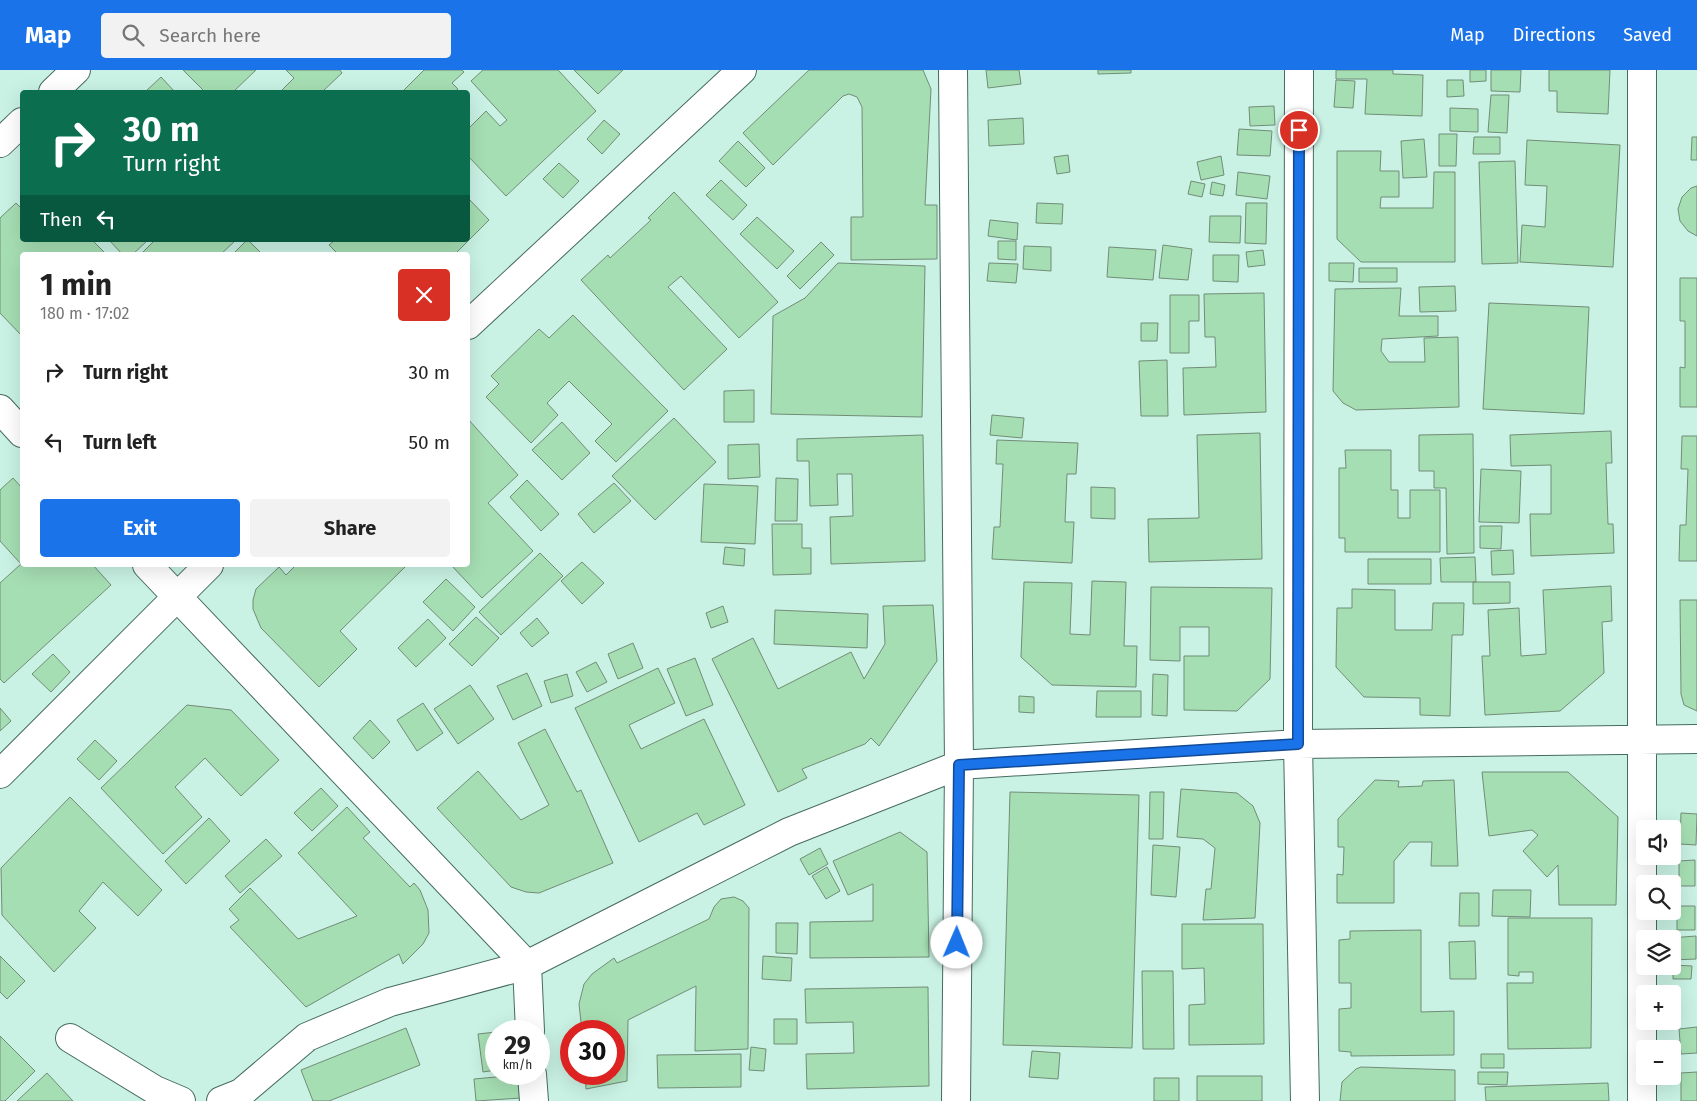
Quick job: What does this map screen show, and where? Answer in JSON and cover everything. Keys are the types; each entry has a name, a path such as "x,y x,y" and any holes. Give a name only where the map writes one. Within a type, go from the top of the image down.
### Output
{"street":[{"path":"55,90 76,70"},
{"path":"470,323 742,70"},
{"path":"953,70 959,765 956,1101"},
{"path":"1299,70 1298,744 1305,1101"},
{"path":"1642,70 1642,1101"},
{"path":"0,143 20,124"},
{"path":"0,409 20,431"},
{"path":"149,567 526,965 529,1020"},
{"path":"0,774 207,567"},
{"path":"221,1101 241,1093 307,1037 390,1002 526,965 789,832 959,765 1298,744 1697,739"},
{"path":"70,1038 155,1090 181,1101"},
{"path":"533,1085 534,1101"}],"building":[{"path":"183,70 256,70 235,90 203,90"},
{"path":"286,70 340,70 342,73 324,90 282,90 294,78"},
{"path":"424,70 462,70 464,72 452,83 458,89 457,90 404,90"},
{"path":"483,70 558,70 596,111 506,196 470,158 470,127 486,111 500,126 507,120 471,81"},
{"path":"574,70 623,70 598,94"},
{"path":"809,70 923,70 931,89 925,205 937,205 937,259 851,260 851,217 863,217 862,107 857,97 849,94 843,96 773,165 743,133"},
{"path":"986,70 1019,70 1021,84 988,88"},
{"path":"1098,70 1131,70 1131,73 1098,74"},
{"path":"1336,70 1393,70 1393,74 1423,75 1422,116 1365,114 1367,79 1336,79"},
{"path":"1470,70 1486,70 1486,81 1470,82"},
{"path":"1491,70 1521,70 1520,92 1491,91"},
{"path":"1549,70 1610,70 1608,114 1557,112 1557,91 1549,91"},
{"path":"161,77 173,90 147,90"},
{"path":"1336,80 1355,81 1353,108 1334,107"},
{"path":"1447,80 1463,80 1464,96 1447,97"},
{"path":"1491,95 1509,95 1507,133 1488,132"},
{"path":"1274,106 1275,125 1250,126 1249,107"},
{"path":"1450,108 1478,109 1478,132 1450,131"},
{"path":"1023,118 1024,144 989,146 988,120"},
{"path":"604,120 620,134 602,154 587,139"},
{"path":"1239,129 1272,131 1270,156 1237,155"},
{"path":"1439,134 1457,134 1456,166 1439,166"},
{"path":"1474,137 1500,137 1500,154 1473,154"},
{"path":"1692,137 1697,137 1697,160 1691,160"},
{"path":"1424,139 1427,177 1403,178 1401,141"},
{"path":"1527,140 1620,145 1613,267 1520,262 1522,225 1545,227 1547,186 1525,185"},
{"path":"738,141 765,168 746,187 719,161"},
{"path":"1337,151 1381,151 1380,171 1399,171 1399,197 1381,197 1380,208 1433,208 1434,172 1455,172 1455,262 1361,262 1337,239"},
{"path":"1068,155 1070,172 1057,174 1054,157"},
{"path":"1221,156 1224,175 1201,180 1197,162"},
{"path":"1515,161 1518,263 1482,264 1479,162"},
{"path":"559,163 579,181 563,198 543,179"},
{"path":"1238,172 1270,176 1267,199 1236,195"},
{"path":"721,180 747,205 733,220 706,195"},
{"path":"1191,181 1205,184 1202,197 1188,194"},
{"path":"1212,182 1225,185 1223,196 1210,194"},
{"path":"1697,186 1697,236 1688,231 1680,221 1678,209 1682,197 1691,188"},
{"path":"674,192 778,302 739,338 681,276 668,287 727,349 684,390 581,280 608,255 610,258 651,220 648,218"},
{"path":"470,200 489,220 470,239"},
{"path":"16,203 20,207 20,242 94,242 104,252 20,252 20,334 0,313 0,218"},
{"path":"1037,203 1063,204 1062,224 1036,223"},
{"path":"1246,203 1267,203 1266,244 1245,243"},
{"path":"1210,216 1241,216 1240,243 1209,242"},
{"path":"757,217 794,251 777,269 740,234"},
{"path":"990,220 1018,223 1017,240 988,236"},
{"path":"998,241 1016,241 1016,260 998,259"},
{"path":"111,242 146,242 135,252 120,252"},
{"path":"153,242 234,242 223,252 143,252"},
{"path":"245,242 250,242 260,252 235,252"},
{"path":"333,242 467,242 457,252 336,252 329,245"},
{"path":"821,242 834,255 800,289 787,276"},
{"path":"1163,245 1192,249 1188,280 1159,278"},
{"path":"1024,246 1051,247 1051,271 1023,269"},
{"path":"1109,247 1156,250 1153,280 1107,277"},
{"path":"1263,250 1265,265 1248,267 1246,252"},
{"path":"1213,255 1239,255 1238,282 1213,281"},
{"path":"838,263 925,266 922,417 771,414 773,316 805,298"},
{"path":"989,263 1018,264 1016,283 987,281"},
{"path":"1329,263 1354,263 1353,282 1329,281"},
{"path":"1359,268 1397,268 1397,282 1359,282"},
{"path":"1680,278 1697,278 1697,407 1680,407 1680,367 1685,368 1685,321 1680,321"},
{"path":"1455,286 1456,311 1420,312 1419,287"},
{"path":"1401,288 1399,316 1438,316 1438,336 1382,339 1381,351 1389,362 1425,362 1424,338 1458,337 1459,407 1356,410 1343,403 1333,391 1335,289"},
{"path":"1264,293 1266,412 1184,415 1183,368 1216,367 1215,337 1205,337 1204,294"},
{"path":"1170,295 1199,295 1199,321 1189,321 1189,353 1170,353"},
{"path":"1489,303 1589,307 1584,414 1483,409"},
{"path":"573,315 668,411 616,462 595,441 612,424 569,381 547,403 558,415 531,443 486,397 499,384 491,376 539,329 549,338"},
{"path":"1141,323 1158,323 1157,341 1141,341"},
{"path":"1167,360 1168,416 1141,416 1139,361"},
{"path":"754,390 754,422 724,422 724,391"},
{"path":"992,415 1024,418 1022,438 990,435"},
{"path":"674,418 716,462 655,520 612,476"},
{"path":"470,421 518,475 488,503 533,551 482,598 453,567 470,567"},
{"path":"562,422 590,453 562,480 532,450"},
{"path":"1611,431 1612,463 1606,463 1608,524 1613,524 1614,553 1531,556 1530,514 1551,514 1551,465 1511,466 1510,435"},
{"path":"1260,433 1262,559 1149,562 1148,519 1199,518 1197,435"},
{"path":"1473,434 1474,553 1447,554 1446,488 1434,488 1434,471 1419,471 1419,435"},
{"path":"923,435 925,561 831,564 830,517 853,516 852,474 837,474 838,505 810,506 809,461 797,461 797,439"},
{"path":"1682,436 1697,436 1697,561 1679,561 1680,525 1686,525 1688,469 1681,469"},
{"path":"997,440 1078,443 1076,474 1067,474 1065,522 1074,522 1072,563 992,559 994,527 1000,527 1003,464 996,464"},
{"path":"759,444 760,477 728,479 728,445"},
{"path":"1345,450 1391,450 1391,490 1398,490 1398,518 1410,518 1410,490 1440,490 1440,552 1345,552 1345,538 1339,538 1339,468 1346,468"},
{"path":"1481,469 1521,471 1519,523 1479,522"},
{"path":"13,478 20,486 20,563 0,541 0,490"},
{"path":"776,478 798,479 797,521 775,521"},
{"path":"527,480 559,514 541,531 510,497"},
{"path":"614,483 631,501 594,533 578,514"},
{"path":"704,484 758,486 755,544 701,542"},
{"path":"1091,487 1115,488 1115,519 1091,518"},
{"path":"772,524 802,524 802,548 811,548 811,574 773,575"},
{"path":"1480,526 1502,526 1501,549 1480,548"},
{"path":"725,547 745,549 744,566 723,564"},
{"path":"1513,550 1514,574 1492,575 1491,551"},
{"path":"540,553 563,576 501,635 479,612"},
{"path":"1475,557 1476,582 1441,582 1440,558"},
{"path":"1368,559 1431,559 1431,584 1368,584"},
{"path":"582,562 604,583 582,604 561,581"},
{"path":"20,565 20,567 95,567 111,585 4,683 0,679 0,583"},
{"path":"279,567 286,575 294,567 405,567 340,631 357,649 319,687 261,628 253,609 256,589"},
{"path":"446,579 475,607 453,631 423,602"},
{"path":"1092,581 1126,582 1124,646 1137,646 1136,687 1052,685 1021,657 1024,582 1072,583 1070,634 1090,635"},
{"path":"1473,582 1510,582 1510,603 1473,604"},
{"path":"1611,586 1612,621 1602,622 1604,673 1560,711 1485,715 1482,656 1490,656 1488,610 1519,608 1521,656 1546,654 1543,590"},
{"path":"1151,587 1272,588 1270,679 1237,711 1184,710 1184,656 1209,656 1209,627 1180,627 1180,661 1150,660"},
{"path":"1352,589 1395,590 1395,630 1432,630 1433,603 1464,603 1463,635 1452,635 1450,716 1420,715 1420,698 1364,697 1336,667 1337,608 1352,608"},
{"path":"1680,600 1697,600 1697,711 1684,705 1681,694"},
{"path":"933,605 937,661 879,746 871,738 865,744 802,769 807,778 778,792 712,659 753,638 778,689 851,652 864,679 885,644 883,606"},
{"path":"723,606 728,622 711,628 706,613"},
{"path":"775,610 868,614 867,648 774,644"},
{"path":"476,617 499,638 472,666 449,644"},
{"path":"537,618 549,633 532,647 520,633"},
{"path":"428,619 446,638 416,667 398,648"},
{"path":"633,643 643,668 618,679 608,654"},
{"path":"53,654 70,672 51,692 32,674"},
{"path":"695,658 713,705 686,716 667,669"},
{"path":"596,662 607,682 587,692 576,672"},
{"path":"658,668 675,703 629,725 641,749 704,719 745,805 704,825 697,813 639,842 575,708"},
{"path":"527,673 542,706 513,720 497,686"},
{"path":"567,674 573,696 551,703 544,681"},
{"path":"1153,674 1168,675 1167,716 1152,715"},
{"path":"470,685 494,719 458,744 434,709"},
{"path":"1097,691 1141,691 1141,717 1096,717"},
{"path":"1019,696 1034,697 1034,713 1019,712"},
{"path":"423,703 443,733 417,751 397,720"},
{"path":"187,705 231,710 279,760 241,796 205,758 175,787 202,817 163,854 101,788"},
{"path":"0,708 11,721 0,731"},
{"path":"370,720 390,742 373,759 353,738"},
{"path":"545,729 577,792 581,790 613,863 539,893 526,892 511,887 437,808 478,771 521,820 549,805 518,743"},
{"path":"95,740 117,761 99,780 77,759"},
{"path":"1482,772 1568,772 1618,817 1616,905 1559,905 1558,865 1547,877 1523,851 1538,835 1532,830 1489,836"},
{"path":"1375,780 1399,781 1398,787 1422,786 1423,781 1454,780 1458,866 1431,866 1432,842 1410,842 1394,861 1394,903 1337,903 1337,874 1343,875 1344,847 1338,847 1338,819"},
{"path":"321,788 338,806 312,831 294,813"},
{"path":"1181,789 1237,793 1253,806 1260,823 1255,918 1203,920 1206,889 1211,889 1215,848 1203,839 1177,837"},
{"path":"1010,792 1139,795 1132,1048 1003,1045"},
{"path":"1150,792 1164,792 1163,839 1149,839"},
{"path":"70,797 162,890 138,916 103,882 79,911 96,928 54,972 2,915 1,868"},
{"path":"347,807 370,832 363,838 410,887 414,883 420,890 428,910 429,933 423,944 403,964 399,954 306,1007 230,927 239,920 229,909 250,888 298,939 357,916 298,853"},
{"path":"1681,813 1697,814 1696,845 1681,844"},
{"path":"209,818 230,841 186,884 165,861"},
{"path":"900,832 927,852 929,957 810,958 810,922 873,921 873,884 848,895 833,861"},
{"path":"266,839 282,856 240,893 225,876"},
{"path":"1153,845 1180,847 1176,897 1151,895"},
{"path":"820,848 828,864 809,875 800,859"},
{"path":"1695,860 1695,886 1681,886 1679,865 1681,865 1681,861"},
{"path":"827,867 840,891 826,899 812,876"},
{"path":"1493,890 1531,890 1530,917 1492,916"},
{"path":"1460,893 1479,893 1479,926 1459,926"},
{"path":"734,897 743,901 749,908 748,1049 695,1051 696,986 628,1020 627,1081 625,1081 625,1020 581,1020 579,1004 584,984 592,974 614,958 617,963 709,919 714,907 721,899"},
{"path":"1681,906 1695,906 1695,930 1677,930 1677,920 1681,920"},
{"path":"1508,918 1592,918 1591,1048 1508,1049 1507,983 1533,983 1533,972 1519,972 1519,976 1508,975"},
{"path":"776,923 798,923 797,954 776,953"},
{"path":"1182,924 1263,924 1264,1044 1189,1045 1189,1005 1205,1004 1204,968 1182,969"},
{"path":"1421,930 1421,1012 1454,1011 1454,1055 1351,1056 1351,1052 1339,1051 1339,1009 1351,1008 1351,983 1339,983 1339,940 1350,939 1350,931"},
{"path":"1696,936 1696,959 1681,960 1681,937"},
{"path":"1475,941 1476,979 1450,979 1449,942"},
{"path":"0,956 25,981 7,999 0,992"},
{"path":"763,956 792,958 791,981 762,979"},
{"path":"1681,965 1692,966 1691,979 1673,979 1673,975 1681,975"},
{"path":"1142,971 1173,971 1174,1049 1143,1049"},
{"path":"928,987 929,1086 807,1089 806,1054 854,1053 853,1022 806,1023 805,989"},
{"path":"774,1019 797,1019 797,1044 774,1044"},
{"path":"1697,1027 1697,1053 1681,1054 1679,1030"},
{"path":"406,1028 420,1065 329,1101 313,1101 301,1070"},
{"path":"485,1033 485,1072 483,1072 478,1034"},
{"path":"0,1036 35,1071 5,1101 0,1101"},
{"path":"751,1047 766,1049 764,1071 749,1070"},
{"path":"1032,1051 1060,1053 1058,1079 1029,1077"},
{"path":"741,1054 741,1087 658,1088 657,1055"},
{"path":"1481,1054 1504,1054 1504,1068 1481,1068"},
{"path":"1361,1067 1455,1070 1455,1101 1340,1101 1342,1082 1356,1069"},
{"path":"1478,1072 1508,1072 1507,1085 1478,1084"},
{"path":"1697,1072 1697,1101 1681,1101 1681,1073"},
{"path":"47,1073 73,1101 17,1101"},
{"path":"1197,1076 1262,1076 1262,1101 1197,1101"},
{"path":"485,1078 485,1085 519,1085 521,1098 476,1101 474,1079"},
{"path":"1154,1078 1179,1078 1179,1101 1154,1101"},
{"path":"1608,1083 1609,1101 1486,1101 1485,1087"},
{"path":"586,1085 606,1085 586,1089"}],"route":[{"path":"957,943 959,765 1298,744 1299,130"}]}
